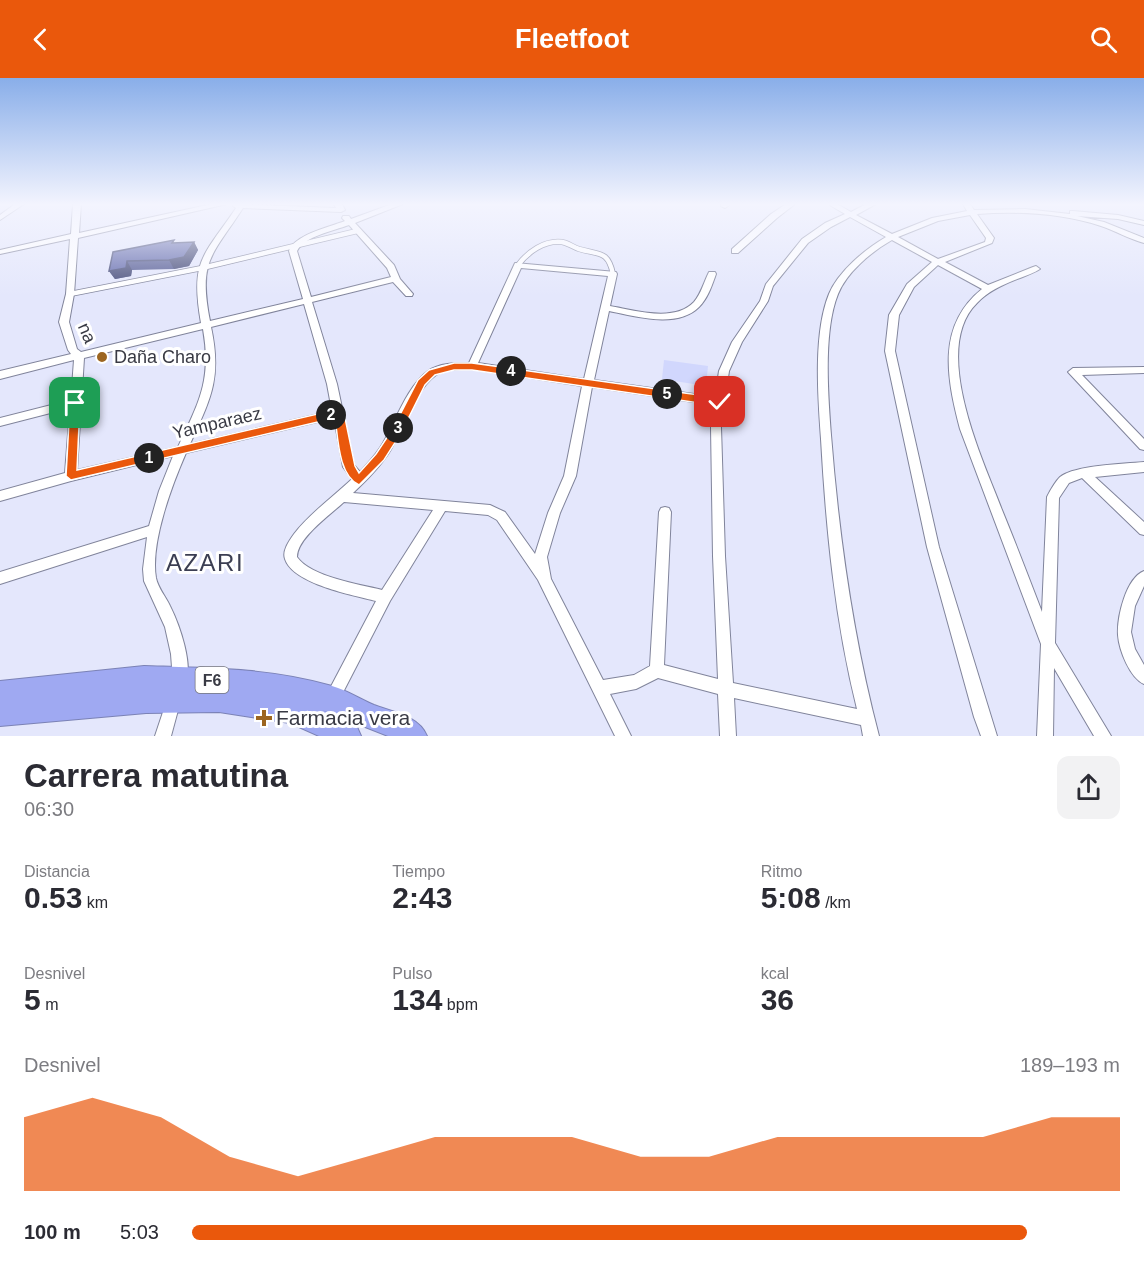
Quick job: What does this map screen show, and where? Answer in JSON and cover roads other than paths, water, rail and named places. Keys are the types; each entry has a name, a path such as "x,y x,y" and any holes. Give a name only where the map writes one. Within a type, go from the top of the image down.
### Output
{"highway":[{"name":"F6","path":"0,694 144,679 177,689 293,711 348,736"},
{"name":"F6","path":"0,713 248,681 332,699 348,708 405,729 414,736"}],"street":[{"path":"0,252 76,235"},
{"name":"na","path":"71,476 79,356 73,350 64,322 70,294 76,235"},
{"path":"163,736 177,689 176,646 165,611 153,591 149,570 153,530 181,450 210,380 212,365 201,288 202,268 221,235"},
{"path":"316,235 304,239 294,247 294,256 339,413 350,467 359,480"},
{"path":"361,235 391,267 396,279 409,294"},
{"path":"735,251 751,235"},
{"path":"728,736 719,556 716,427 727,361 760,309 769,286 805,241 815,235"},
{"path":"871,736 849,642 831,507 822,377 825,334 834,293 862,257 893,235"},
{"path":"988,235 990,238 988,243 937,262 910,286 894,315 890,351 933,547 989,736"},
{"path":"1129,235 1144,241"},
{"path":"889,236 988,289"},
{"path":"472,366 518,265 613,274 588,382 570,476 554,513 541,557 546,580"},
{"path":"1036,269 988,289 969,305 957,325 954,351 955,393 965,429 1048,644 1103,736"},
{"path":"605,308 674,317 697,305 712,274"},
{"path":"0,375 207,327 396,279"},
{"path":"385,597 311,576 296,567 291,558 291,551 298,537 380,457 396,432 421,383 432,373 442,369 472,366 720,402"},
{"path":"1142,371 1073,372 1144,446"},
{"path":"0,422 75,403"},
{"name":"Yamparaez","path":"0,496 71,476 339,413"},
{"path":"1045,736 1053,497 1065,480 1084,473 1144,467"},
{"path":"1084,473 1144,530"},
{"path":"341,497 490,510 501,516 546,580 623,736"},
{"path":"332,699 385,597 441,507"},
{"path":"657,670 665,512"},
{"path":"0,578 153,530"},
{"path":"1144,577 1140,580 1128,605 1125,638 1138,672 1144,678"},
{"path":"599,688 636,682 657,670 727,689 867,719"}],"lane":[{"path":"70,294 202,268 342,235"},
{"path":"518,265 525,254 534,249 561,242 605,255 611,262 613,274"}],"place":[{"name":"Daña Charo","path":"102,357"},
{"name":"Farmacia vera","path":"264,718"}],"district":[{"name":"AZARI","path":"205,563"}]}
